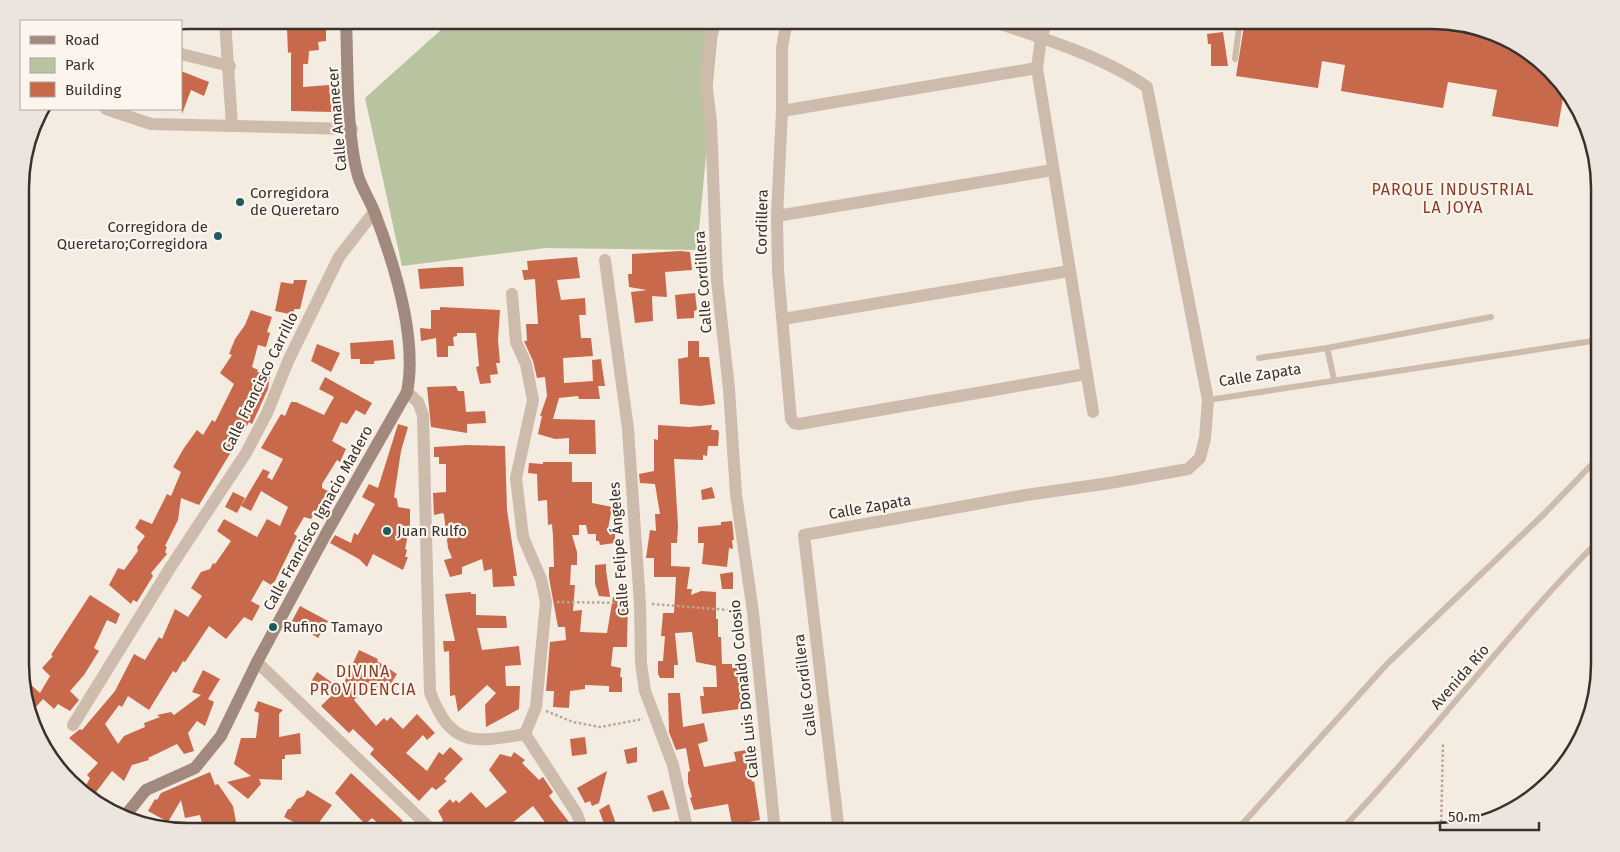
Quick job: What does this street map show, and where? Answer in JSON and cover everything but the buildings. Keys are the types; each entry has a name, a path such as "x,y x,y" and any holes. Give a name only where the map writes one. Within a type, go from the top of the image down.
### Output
{"main road":[{"name":"Calle Amanecer","path":"346,29 352,129 358,176 374,212"},
{"name":"Calle Francisco Ignacio Madero","path":"128,812 146,790 195,768 208,755 221,736 257,662 327,532 407,392 410,375 404,312 374,212"}],"street":[{"path":"226,29 230,66 232,126"},
{"name":"Calle Cordillera","path":"713,29 710,40 706,82 711,121 717,280 729,390 736,494 743,543"},
{"name":"Cordillera","path":"785,29 782,48 782,110 777,216 778,271 791,419 794,423 799,424 1086,374"},
{"path":"1014,29 1129,74 1147,86 1208,400"},
{"path":"1044,29 1041,38 1037,68 1093,412"},
{"path":"182,54 230,66"},
{"path":"782,110 1037,68"},
{"path":"109,110 151,124 352,129"},
{"path":"777,216 1053,170"},
{"name":"Calle Francisco Carrillo","path":"73,725 156,591 246,453 267,413 289,359 339,257 374,212"},
{"name":"Calle Felipe Ángeles","path":"605,260 628,429 640,604 641,663 645,691 673,765 686,823"},
{"path":"782,319 1069,271"},
{"path":"512,294 516,342 526,364 533,400 516,478 523,537 538,571 546,602 536,707 525,734"},
{"path":"407,392 418,402 423,415 430,692 438,715 455,732 468,739 487,741 525,734"},
{"name":"Calle Zapata","path":"804,535 1026,495 1188,469 1200,458 1208,400"},
{"name":"Calle Cordillera","path":"804,535 838,823"},
{"name":"Calle Luis Donaldo Colosio","path":"743,543 753,612 774,823"},
{"path":"257,662 425,823"},
{"path":"525,734 577,814 580,823"}],"lane":[{"path":"1235,59 1239,29"},
{"path":"1259,358 1327,348 1491,317"},
{"name":"Calle Zapata","path":"1208,400 1591,341"},
{"path":"1327,348 1334,380"},
{"path":"1243,823 1387,664 1545,513 1591,465"},
{"name":"Avenida Río","path":"1349,823 1382,788 1563,576 1591,547"}],"path":[{"path":"536,707 573,722 600,727 655,716"},
{"path":"1440,823 1443,742"}],"green space":[{"path":"442,29 718,29 697,250 545,248 402,266 365,98"}],"place":[{"name":"Corregidora de Queretaro","path":"240,202"},
{"name":"Corregidora de Queretaro;Corregidora","path":"218,236"},
{"name":"Juan Rulfo","path":"387,531"},
{"name":"Rufino Tamayo","path":"273,627"}],"district":[{"name":"PARQUE INDUSTRIAL LA JOYA","path":"1453,198"},
{"name":"DIVINA PROVIDENCIA","path":"363,680"}]}
